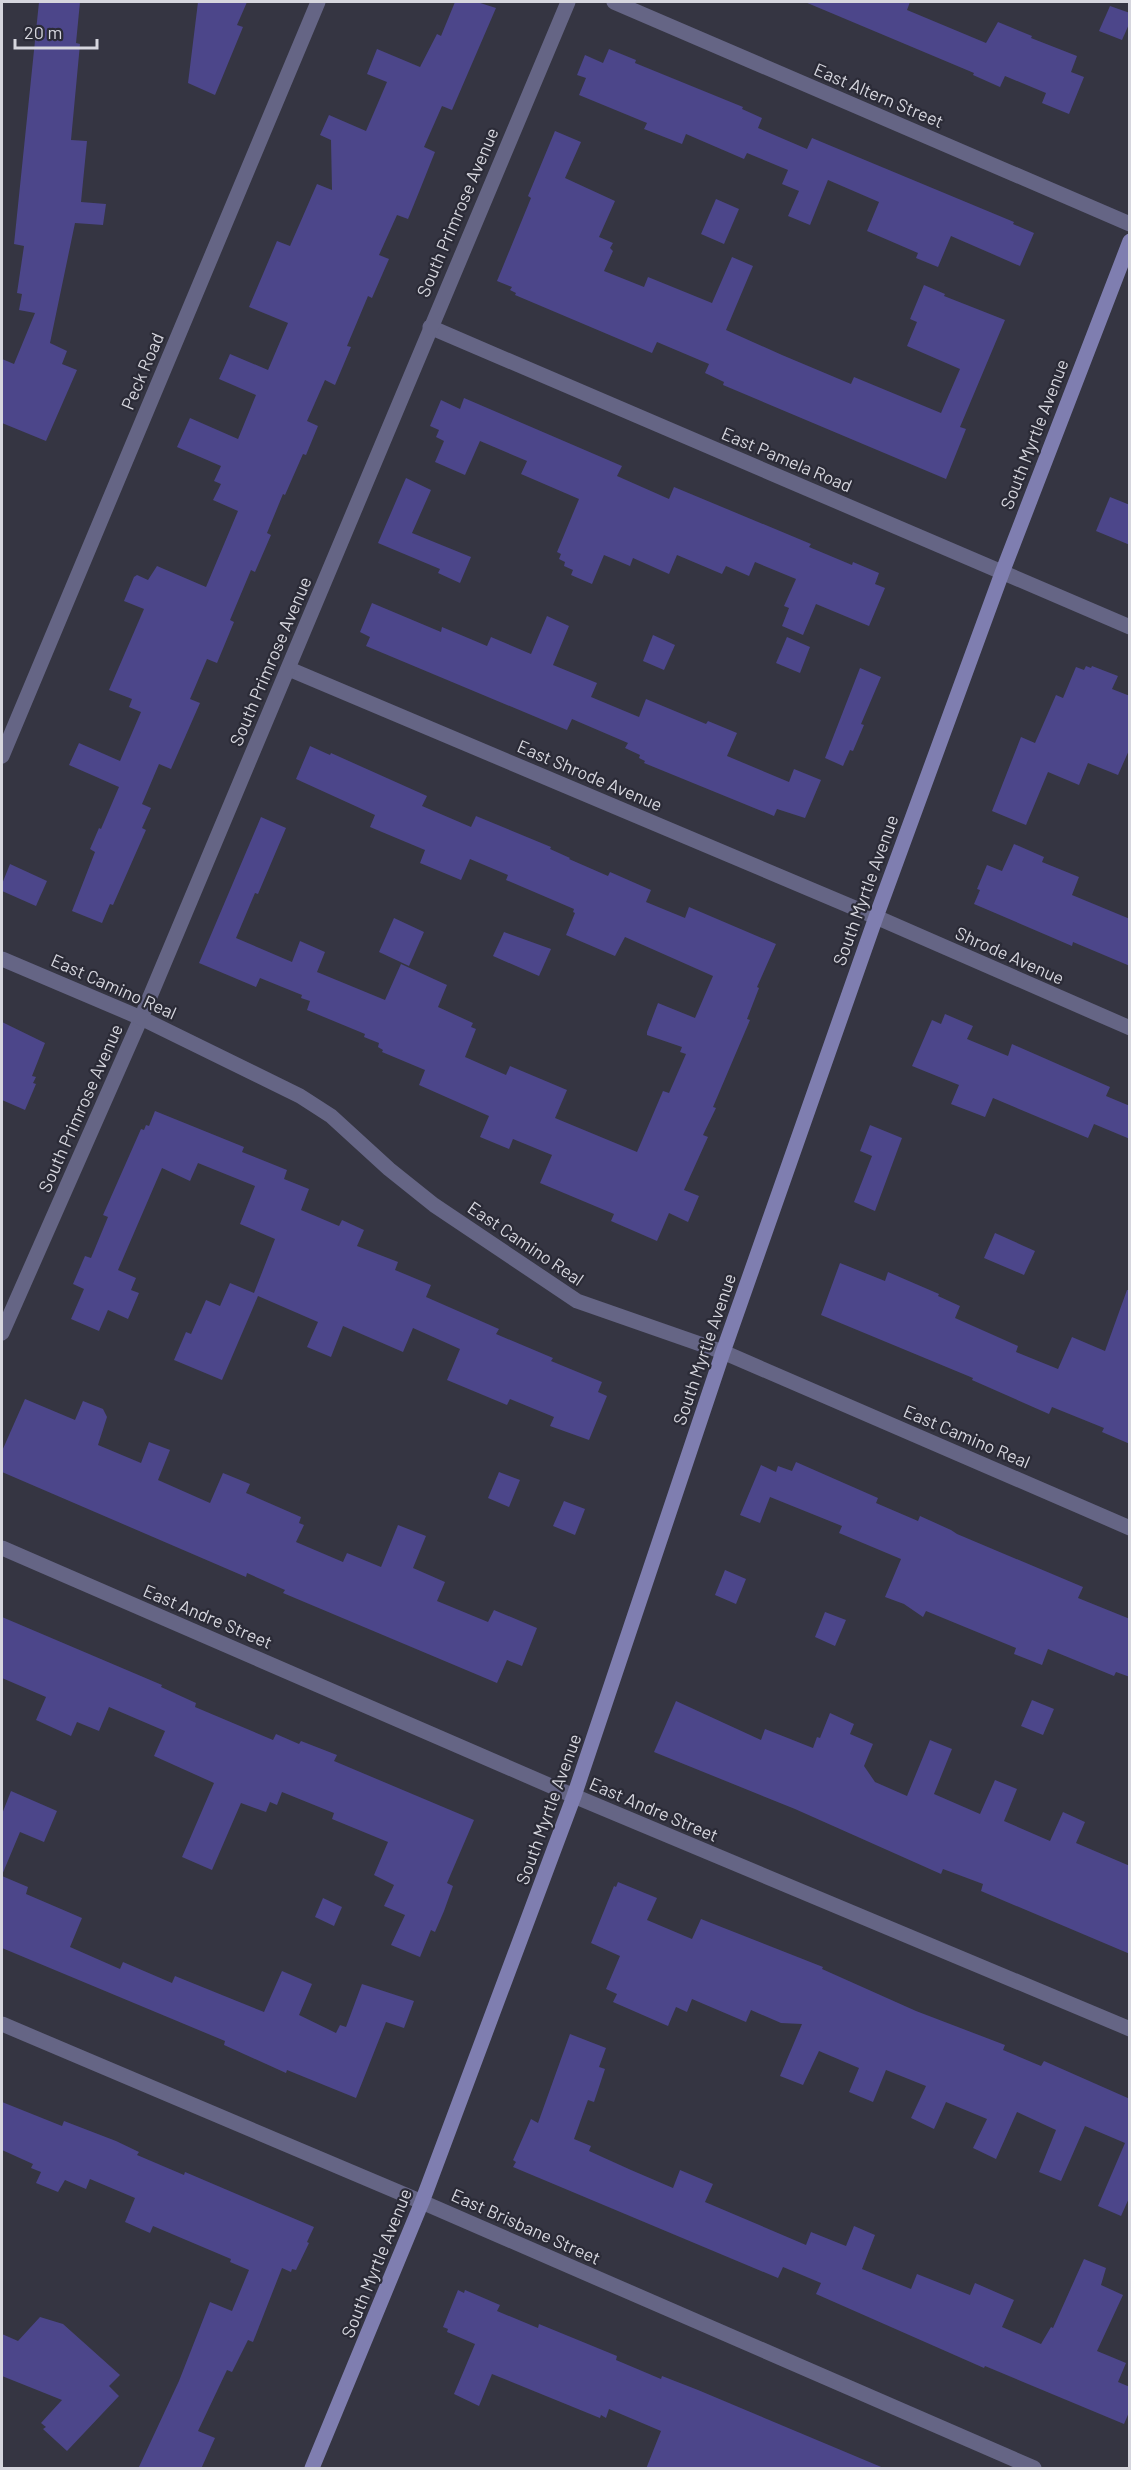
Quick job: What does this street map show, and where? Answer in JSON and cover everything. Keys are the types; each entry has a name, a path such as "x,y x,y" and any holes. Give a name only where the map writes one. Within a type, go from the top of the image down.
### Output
{"main road":[{"name":"South Myrtle Avenue","path":"312,2469 422,2202 574,1796 723,1352 876,917 1002,573 1130,241"}],"street":[{"name":"Peck Road","path":"2,756 318,2"},
{"name":"South Primrose Avenue","path":"2,1333 141,1018 568,2"},
{"name":"East Altern Street","path":"614,2 1130,224"},
{"name":"East Pamela Road","path":"430,327 1130,627"},
{"name":"East Shrode Avenue","path":"289,669 876,917"},
{"name":"Shrode Avenue","path":"876,917 1130,1029"},
{"name":"East Camino Real","path":"2,959 141,1018 308,1101 357,1138 389,1169 434,1205 577,1301 723,1352 1130,1528"},
{"name":"East Andre Street","path":"2,1548 574,1796 1130,2029"},
{"name":"East Brisbane Street","path":"2,2024 422,2202 1034,2469"}],"building":[{"path":"39,2 80,2 76,43 80,44 71,140 87,141 81,202 106,204 103,225 75,223 50,343 67,351 62,364 77,370 46,441 2,423 2,359 14,364 35,313 19,310 22,294 17,293 24,246 14,244"},
{"path":"198,2 247,2 237,25 243,27 215,95 188,83"},
{"path":"455,2 477,2 496,8 452,110 442,106 424,147 435,152 419,192 408,219 397,215 379,255 389,259 372,298 368,296 347,346 351,347 335,385 325,380 307,421 318,426 306,455 303,454 285,495 283,494 267,533 271,535 255,572 251,570 230,620 234,622 217,663 207,659 190,699 200,703 171,769 159,764 142,804 151,808 142,828 146,830 113,905 110,904 102,923 72,911 95,852 90,849 119,787 69,765 79,743 120,761 141,712 129,707 132,699 109,690 144,609 124,601 134,577 137,575 148,580 157,566 206,587 238,511 213,500 221,484 214,481 221,466 177,447 190,418 238,439 256,395 219,379 230,354 268,370 288,323 249,307 277,241 290,246 317,184 332,190 331,140 320,135 329,115 366,131 387,82 367,74 377,49 420,67 437,34 441,36"},
{"path":"805,2 910,2 907,10 986,43 998,22 1077,56 1071,72 1084,77 1069,114 1042,103 1046,93 1005,76 1000,87 973,75 974,73"},
{"path":"1110,6 1130,13 1130,22 1122,40 1099,31"},
{"path":"609,49 636,60 635,63 743,107 742,109 762,118 758,128 807,149 812,138 1014,222 1013,224 1034,233 1020,266 951,236 938,267 916,258 918,253 867,231 879,202 828,180 810,225 788,216 799,191 782,184 788,170 747,153 744,159 686,134 682,144 644,129 647,123 579,95 586,78 577,75 585,55 603,63"},
{"path":"555,131 581,142 565,178 615,201 599,237 613,243 610,248 613,251 604,271 644,287 648,277 712,303 732,257 753,266 726,330 851,384 854,377 941,413 960,369 907,346 917,322 910,319 924,285 945,294 944,296 1005,320 960,427 966,429 946,479 723,385 724,382 705,373 709,364 657,342 652,353 515,295 516,293 510,290 512,287 497,281"},
{"path":"716,199 739,209 724,244 701,234"},
{"path":"464,398 622,466 617,476 669,499 674,487 811,544 809,547 852,565 853,562 879,573 875,584 885,588 869,626 816,604 803,635 782,626 789,608 784,606 796,579 755,562 749,576 726,566 722,574 677,555 669,574 633,558 630,566 604,555 592,584 571,575 573,570 564,566 565,562 559,559 561,554 557,552 579,499 521,474 527,461 480,441 465,475 435,462 444,441 436,437 439,430 430,426 441,400 460,409"},
{"path":"406,478 431,490 412,533 471,557 460,583 438,573 440,569 378,543"},
{"path":"1110,497 1130,505 1130,545 1096,531"},
{"path":"372,603 441,632 442,627 487,646 491,637 531,654 547,616 569,626 553,665 597,683 591,697 639,717 646,699 706,724 708,721 737,733 727,756 789,782 794,769 821,780 805,818 777,809 774,816 644,763 645,761 639,758 640,755 625,748 628,743 572,719 567,730 366,646 370,637 360,632"},
{"path":"653,635 675,645 664,670 643,661"},
{"path":"787,637 810,647 800,673 776,663"},
{"path":"1086,666 1118,676 1112,689 1130,696 1130,748 1118,775 1088,763 1079,785 1048,772 1026,825 992,811 1021,737 1035,743 1056,695 1063,698 1076,667 1084,670"},
{"path":"860,668 881,677 861,724 864,725 853,751 850,750 843,766 825,758"},
{"path":"310,746 330,755 331,753 427,796 422,806 471,827 476,816 551,847 550,849 569,859 608,876 610,872 651,890 646,902 685,918 689,907 776,944 757,987 759,988 747,1019 750,1020 713,1107 716,1108 703,1135 708,1137 684,1190 699,1196 688,1222 669,1213 657,1241 611,1221 614,1214 540,1183 552,1155 513,1139 509,1149 480,1137 489,1116 419,1085 425,1070 382,1052 383,1050 378,1047 379,1043 364,1037 365,1034 307,1010 310,1001 301,998 302,995 260,978 256,987 199,963 261,817 286,828 258,894 255,893 236,938 292,962 300,941 325,952 317,972 385,1000 401,964 447,985 438,1007 473,1023 471,1027 476,1029 465,1057 506,1075 510,1066 567,1090 555,1118 637,1152 663,1091 669,1093 686,1054 680,1052 682,1047 647,1035 647,1032 658,1003 695,1018 713,976 625,937 615,956 566,935 575,913 574,909 506,880 508,875 470,859 461,880 420,863 425,850 370,827 375,815 296,779"},
{"path":"1014,844 1044,857 1042,862 1079,877 1072,895 1130,919 1130,966 1073,942 1072,946 974,904 980,890 977,889 987,865 1002,871"},
{"path":"10,864 47,881 36,906 2,891 2,884"},
{"path":"394,918 424,932 409,966 379,952"},
{"path":"504,932 551,949 539,976 493,956"},
{"path":"945,1014 973,1026 967,1039 1008,1056 1012,1044 1110,1087 1106,1096 1130,1106 1130,1139 1094,1124 1088,1138 993,1098 985,1117 951,1104 959,1085 912,1066 932,1020 941,1024"},
{"path":"2,1022 45,1043 32,1076 36,1077 33,1083 36,1084 25,1110 2,1100"},
{"path":"155,1111 244,1147 242,1152 287,1170 284,1179 309,1189 301,1210 339,1226 342,1220 364,1230 357,1246 398,1262 395,1270 431,1285 426,1297 499,1329 496,1334 553,1358 551,1361 602,1382 598,1392 607,1396 589,1440 550,1426 554,1417 510,1399 507,1405 447,1380 460,1349 413,1328 403,1352 343,1326 331,1357 307,1347 318,1322 258,1296 222,1380 174,1360 186,1332 191,1334 206,1300 220,1306 230,1283 254,1293 275,1239 240,1224 255,1186 198,1163 190,1181 162,1168 118,1270 136,1278 131,1290 139,1293 128,1319 108,1310 99,1331 71,1319 84,1289 73,1284 85,1256 91,1258 108,1217 103,1215 141,1129 144,1130 146,1125 149,1126"},
{"path":"870,1125 902,1138 875,1211 854,1202 872,1156 860,1151"},
{"path":"995,1233 1035,1251 1024,1275 984,1258"},
{"path":"840,1263 885,1281 888,1272 939,1294 938,1296 960,1306 955,1318 1018,1346 1016,1352 1058,1369 1072,1337 1105,1351 1127,1290 1130,1290 1130,1444 1102,1432 1104,1428 1052,1407 1049,1414 972,1380 973,1378 821,1315"},
{"path":"25,1399 75,1420 83,1401 103,1409 107,1417 98,1445 141,1463 149,1442 170,1450 158,1480 210,1503 223,1473 250,1484 246,1493 301,1517 299,1523 304,1525 296,1542 343,1562 347,1553 381,1567 398,1525 426,1536 413,1568 445,1582 437,1601 488,1622 494,1610 537,1628 522,1666 507,1660 497,1683 283,1593 285,1590 247,1573 246,1577 2,1472 2,1451"},
{"path":"796,1462 878,1498 876,1503 918,1521 920,1516 1083,1587 1078,1598 1130,1619 1130,1677 1116,1672 1114,1676 1048,1649 1042,1665 1014,1654 1016,1648 926,1611 923,1617 904,1604 885,1597 901,1559 839,1533 842,1526 770,1497 760,1523 740,1515 761,1465 776,1472 778,1466 792,1471"},
{"path":"499,1472 520,1480 509,1507 488,1498"},
{"path":"564,1501 585,1509 575,1535 553,1526"},
{"path":"725,1570 746,1579 736,1604 715,1595"},
{"path":"825,1612 846,1620 835,1646 815,1637"},
{"path":"2,1617 162,1685 161,1687 196,1703 195,1707 273,1740 276,1734 299,1744 301,1741 337,1755 334,1761 474,1820 447,1883 453,1886 444,1911 435,1932 431,1930 420,1957 391,1945 405,1915 384,1906 394,1885 374,1875 388,1842 332,1819 334,1813 282,1792 277,1805 270,1802 266,1812 241,1803 212,1870 182,1857 214,1783 154,1756 165,1731 109,1707 99,1731 77,1722 71,1736 36,1720 46,1697 2,1678"},
{"path":"1032,1700 1054,1709 1043,1735 1021,1726"},
{"path":"676,1701 761,1740 765,1729 813,1748 817,1737 820,1738 830,1713 854,1724 850,1734 873,1744 864,1766 875,1782 907,1796 930,1740 952,1749 934,1794 980,1814 995,1780 1017,1789 1004,1821 1050,1841 1063,1812 1085,1822 1076,1843 1130,1866 1130,1954 981,1891 983,1884 943,1869 941,1874 795,1809 654,1752"},
{"path":"11,1791 57,1811 44,1842 20,1832 2,1875 2,1814"},
{"path":"2,1876 28,1887 26,1894 82,1918 70,1947 120,1969 123,1962 172,1983 175,1976 264,2012 282,1971 312,1984 299,2015 336,2033 340,2025 346,2027 362,1984 414,2001 404,2028 386,2022 356,2098 287,2070 286,2073 224,2045 225,2041 2,1948"},
{"path":"618,1882 657,1898 647,1920 692,1939 701,1919 823,1967 822,1969 916,2011 1005,2045 1003,2050 1041,2066 1044,2061 1130,2099 1130,2196 1121,2216 1098,2206 1125,2143 1085,2126 1061,2181 1039,2172 1056,2130 1017,2112 996,2159 973,2148 987,2119 946,2102 934,2129 911,2118 926,2086 886,2070 873,2102 849,2092 859,2068 819,2051 803,2085 780,2076 802,2024 781,2023 751,2010 746,2022 692,1999 687,2012 676,2007 668,2026 613,2002 617,1994 606,1989 620,1956 591,1943 614,1886 616,1887"},
{"path":"323,1898 342,1907 334,1926 315,1917"},
{"path":"570,2034 606,2048 599,2067 605,2069 594,2102 588,2100 574,2139 591,2146 589,2151 631,2170 673,2188 680,2170 713,2184 705,2202 806,2245 811,2232 846,2246 854,2226 875,2235 862,2269 911,2289 917,2274 970,2295 975,2283 1014,2300 1002,2327 1041,2344 1051,2327 1053,2328 1084,2259 1106,2268 1101,2285 1123,2295 1097,2351 1126,2363 1118,2382 1130,2387 1130,2410 1124,2424 985,2366 984,2368 816,2294 821,2283 783,2267 778,2278 513,2167 516,2162 513,2160 531,2119 538,2123"},
{"path":"2,2102 62,2126 64,2121 116,2141 139,2152 137,2155 184,2175 185,2172 314,2227 296,2270 292,2269 291,2272 282,2268 253,2342 248,2340 232,2372 227,2370 198,2431 215,2438 201,2469 138,2469 179,2381 210,2302 232,2311 249,2270 230,2262 231,2259 153,2226 150,2233 125,2222 135,2198 90,2179 86,2189 65,2180 58,2192 36,2183 41,2172 31,2168 33,2164 2,2150"},
{"path":"458,2290 464,2293 465,2290 500,2305 497,2311 538,2328 539,2324 617,2356 616,2360 661,2379 662,2376 698,2390 886,2469 646,2469 661,2431 609,2409 606,2418 601,2415 600,2418 492,2374 479,2406 454,2394 475,2344 447,2332 448,2329 443,2327"},
{"path":"40,2317 63,2324 120,2375 109,2386 119,2396 67,2451 43,2429 46,2427 41,2423 62,2400 2,2376 2,2334 18,2341"}]}
